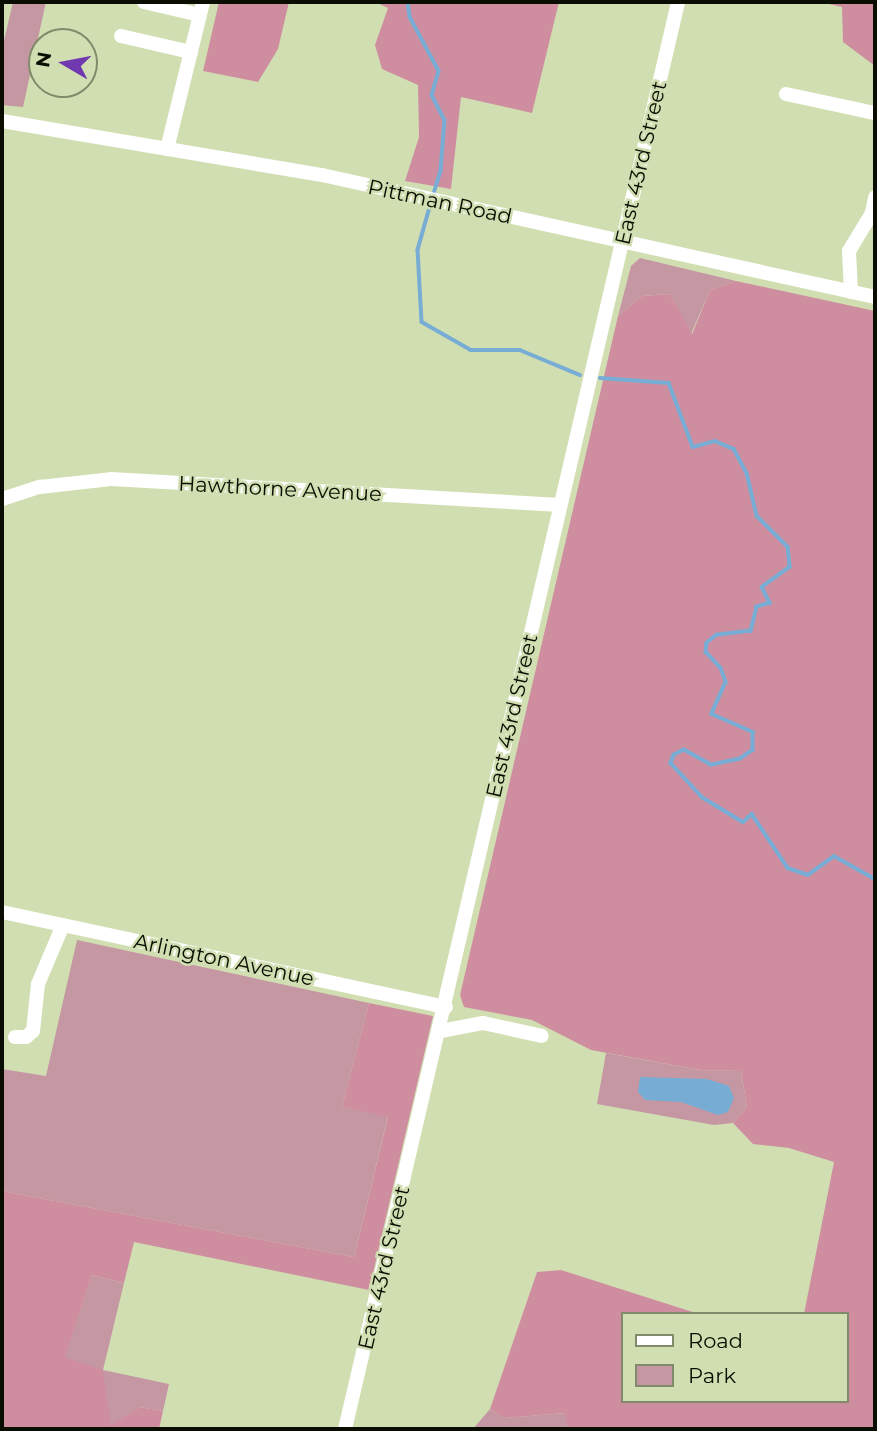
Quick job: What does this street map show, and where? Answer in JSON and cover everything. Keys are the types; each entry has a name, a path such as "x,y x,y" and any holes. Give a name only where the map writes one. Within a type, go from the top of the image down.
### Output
{"street":[{"path":"144,2 202,8 167,149"},
{"name":"East 43rd Street","path":"345,1429 441,1031 678,2"},
{"path":"121,36 191,52"},
{"path":"786,94 875,113"},
{"name":"Pittman Road","path":"5,122 406,194 875,297"},
{"path":"851,292 849,251 872,213 875,197"},
{"name":"Hawthorne Avenue","path":"2,499 40,487 111,479 560,505"},
{"name":"Arlington Avenue","path":"2,912 446,1007"},
{"path":"15,1037 26,1037 33,1031 38,984 63,925"},
{"path":"441,1031 483,1023 542,1036"}],"green space":[{"path":"13,2 46,2 40,28 28,28 28,84 23,107 2,105 2,49"},
{"path":"640,258 736,281 710,290 691,334 670,294 642,296 618,316 631,266"},
{"path":"77,940 369,1003 342,1107 388,1116 354,1257 2,1191 2,1069 46,1076"},
{"path":"606,1053 700,1070 741,1071 747,1107 733,1123 714,1125 597,1104"},
{"path":"92,1275 124,1283 103,1370 169,1384 163,1411 140,1407 111,1426 64,1358"},
{"path":"490,1409 504,1418 566,1413 568,1429 473,1429"}],"shaded area":[{"path":"219,2 289,2 278,49 258,82 203,71"},
{"path":"375,2 559,2 532,113 461,97 451,189 405,181 419,137 418,85 382,69 375,45 388,8"},
{"path":"820,2 875,2 875,66 843,42 842,7"},
{"path":"736,281 875,311 875,1429 568,1429 565,1413 504,1418 490,1409 537,1272 561,1270 693,1312 622,1312 622,1403 849,1403 849,1312 804,1312 834,1162 789,1148 753,1144 733,1123 747,1107 741,1071 700,1070 591,1050 532,1020 464,1007 460,995 618,316 642,296 670,294 692,334 710,290"},
{"path":"369,1003 433,1016 369,1290 134,1242 124,1283 92,1275 65,1357 103,1370 111,1425 140,1407 163,1411 159,1429 2,1429 2,1191 354,1257 388,1117 342,1107"}],"water":[{"path":"640,1077 707,1079 729,1086 734,1098 728,1112 718,1115 681,1102 645,1100 638,1092"}],"waterway":[{"path":"408,2 410,17 439,71 432,95 445,120 441,171 433,197"},
{"path":"431,204 418,250 422,322 471,350 520,350 580,375"},
{"path":"600,378 669,383 693,447 715,441 734,449 747,473 757,516 788,547 790,567 762,587 770,603 757,607 751,631 717,635 707,643 706,652 721,668 726,682 712,714 753,732 753,750 740,759 711,765 684,750 674,755 671,763 702,797 743,822 752,814 788,868 808,875 834,856 875,879"}]}
